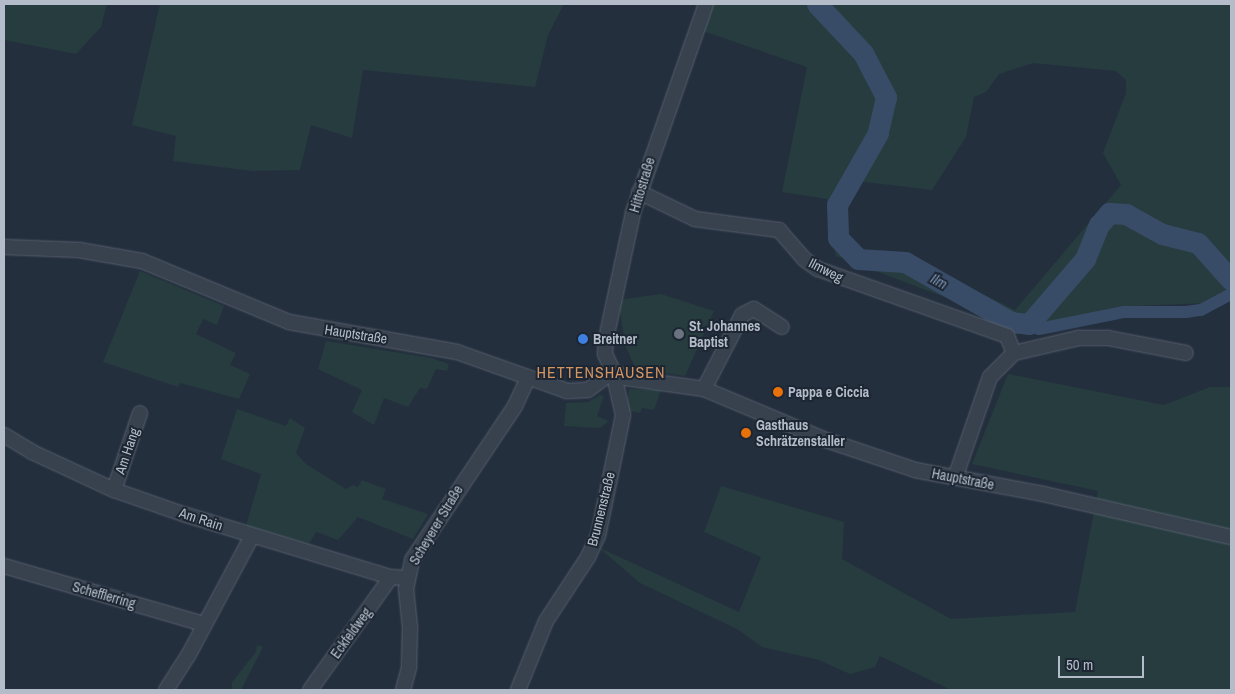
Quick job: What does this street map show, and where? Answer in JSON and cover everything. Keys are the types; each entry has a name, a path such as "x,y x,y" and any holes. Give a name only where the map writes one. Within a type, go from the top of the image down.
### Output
{"street":[{"name":"Hittostraße","path":"613,371 605,354 606,339 639,192 706,4"},
{"name":"Ilmweg","path":"639,192 696,219 779,230 804,259 818,269 1007,336 1014,353"},
{"name":"Hauptstraße","path":"4,247 79,250 142,261 289,322 457,352 555,388 577,392 600,383 613,371 626,378 704,389 826,440 916,470 1104,507 1231,537"},
{"path":"704,389 742,314 754,309 782,327"},
{"path":"955,478 990,376 1014,353 1078,338 1108,338 1186,353"},
{"name":"Brunnenstraße","path":"518,690 546,621 588,557 598,536 623,415 613,371"},
{"name":"Scheyerer Straße","path":"404,690 409,667 410,627 407,578 421,545 516,406 528,378"},
{"name":"Am Hang","path":"114,490 140,413"},
{"name":"Am Rain","path":"4,435 32,452 114,490 252,536 391,576 407,578"},
{"path":"166,690 252,536"},
{"name":"Schefflerring","path":"4,566 204,624"},
{"name":"Eckfeldweg","path":"310,690 391,576"}],"green space":[{"path":"4,4 107,4 101,27 76,54 4,40"},
{"path":"160,4 564,4 548,35 535,87 363,70 352,138 311,125 300,170 252,171 173,161 176,136 132,125"},
{"path":"712,4 1231,4 1231,294 1212,303 1130,306 1029,329 836,256 827,199 782,192 807,67 703,31","holes":["1033,63 1116,71 1126,80 1126,93 1103,153 1121,185 1015,310 902,254 860,253 847,240 844,200 857,181 932,190 966,137 974,97 986,92 999,74"]},
{"path":"140,271 224,306 217,325 203,319 196,334 236,353 230,365 250,374 239,399 180,383 178,387 103,362"},
{"path":"661,294 714,311 685,376 636,369 626,348 618,300"},
{"path":"326,341 431,358 449,364 447,371 436,369 427,389 420,388 408,407 384,398 374,425 352,412 362,390 318,369"},
{"path":"1008,374 1164,405 1210,387 1231,387 1231,690 951,690 880,656 875,667 850,674 819,660 762,647 737,629 640,583 598,547 739,612 761,557 704,532 721,486 844,522 842,559 951,619 1075,612 1098,491 972,464"},
{"path":"629,389 661,390 654,410 642,408 640,413 626,410"},
{"path":"600,395 604,396 597,416 609,421 600,428 564,426 566,403 588,402"},
{"path":"237,409 286,426 290,418 305,428 296,453 306,464 346,489 353,485 358,487 362,480 386,489 382,499 428,514 413,539 358,517 338,540 316,532 309,544 246,526 261,474 221,459"},
{"path":"257,645 263,647 241,690 232,690 232,682 256,652"}],"waterway":[{"name":"Ilm","path":"817,4 863,53 886,97 878,133 837,205 838,238 858,259 905,262 1011,322 1029,324 1085,259 1099,225 1109,213 1126,214 1162,234 1198,243 1231,280"},
{"path":"1029,324 1039,329 1124,312 1186,312 1201,310 1231,294"}],"place":[{"name":"St. Johannes Baptist","path":"679,334"},
{"name":"Breitner","path":"583,339"},
{"name":"Pappa e Ciccia","path":"778,392"},
{"name":"Gasthaus Schrätzenstaller","path":"746,433"}],"district":[{"name":"HETTENSHAUSEN","path":"601,372"}]}
